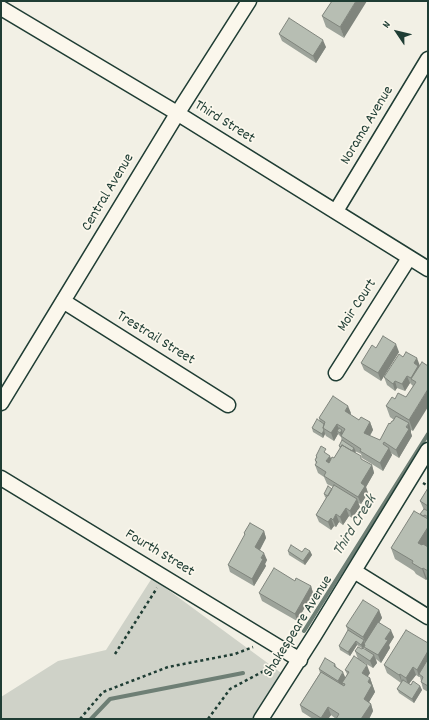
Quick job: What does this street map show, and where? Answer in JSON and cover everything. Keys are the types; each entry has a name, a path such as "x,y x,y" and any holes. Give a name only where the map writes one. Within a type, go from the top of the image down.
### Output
{"street":[{"name":"Central Avenue","path":"1,403 177,114 248,1"},
{"name":"Third Street","path":"5,6 428,269"},
{"name":"Norama Avenue","path":"336,211 428,59"},
{"name":"Moir Court","path":"336,373 409,258"},
{"name":"Trestrail Street","path":"63,301 228,405"},
{"name":"Shakespeare Avenue","path":"261,719 297,658 354,571 428,450"},
{"name":"Fourth Street","path":"1,478 297,658"},
{"path":"354,571 428,617"}],"path":[{"path":"423,483 428,486"},
{"path":"115,654 164,577"},
{"path":"80,719 103,692 168,667 235,654 268,640"},
{"path":"208,719 230,689 272,666 297,658"}],"shaded area":[{"path":"152,578 288,678 261,719 1,719 1,697 58,661 106,650"}],"building":[{"path":"332,1 356,1 340,27 322,16"},
{"path":"289,18 323,40 313,56 279,34"},
{"path":"383,336 396,344 378,373 361,363 372,345 376,348"},
{"path":"406,352 417,358 414,363 418,366 411,378 407,376 402,384 395,381 393,384 384,377 399,354 403,357"},
{"path":"422,362 428,366 428,389 409,420 386,406 392,397 395,399 398,393 406,397 416,382 411,379"},
{"path":"333,396 348,406 345,411 359,420 361,417 370,422 364,433 380,440 389,423 390,424 396,416 409,423 406,427 409,429 396,450 384,442 383,444 389,448 380,463 360,451 361,449 341,436 345,429 337,424 331,433 323,428 325,422 319,418"},
{"path":"317,419 324,424 322,434 312,428"},
{"path":"339,428 342,430 340,433 337,431"},
{"path":"342,440 354,448 352,451 342,445 341,447 339,446"},
{"path":"342,445 361,456 361,459 372,465 361,483 365,486 358,497 324,476 326,472 315,465 317,462 315,460 317,457 316,456 321,446 326,449 324,452 330,456 326,461 329,463"},
{"path":"334,485 357,499 350,511 346,508 340,517 336,514 333,520 331,518 328,522 316,515"},
{"path":"328,486 332,489 328,496 324,494"},
{"path":"428,488 428,506 420,501"},
{"path":"424,509 428,511 428,517 420,514"},
{"path":"414,511 428,519 428,527 418,543 428,547 428,571 412,563 413,561 391,548"},
{"path":"250,523 264,531 255,547 264,553 261,558 263,559 252,579 228,565"},
{"path":"291,545 302,552 305,548 310,551 303,561 288,551"},
{"path":"274,568 295,581 296,578 311,586 295,614 259,593"},
{"path":"363,600 379,610 363,637 346,626"},
{"path":"378,622 391,630 385,639 388,640 378,655 364,647 364,644"},
{"path":"348,630 364,640 361,645 356,641 348,652 339,646"},
{"path":"406,630 428,643 428,651 417,670 413,667 406,678 384,665"},
{"path":"358,647 363,648 374,655 370,661 355,651"},
{"path":"354,656 367,665 362,673 370,678 368,682 372,685 364,699 371,704 361,719 336,719 339,714 328,707 321,718 300,705 321,672 344,686 345,684 342,683 349,672 345,670"},
{"path":"325,658 335,664 334,666 343,672 338,681 319,669"},
{"path":"428,659 428,686 421,682 423,677 419,674"},
{"path":"403,680 411,685 413,681 420,686 412,699 397,689"}],"waterway":[{"name":"Third Creek","path":"304,631 428,434"},
{"name":"Third Creek","path":"91,719 110,699 243,673"}]}
